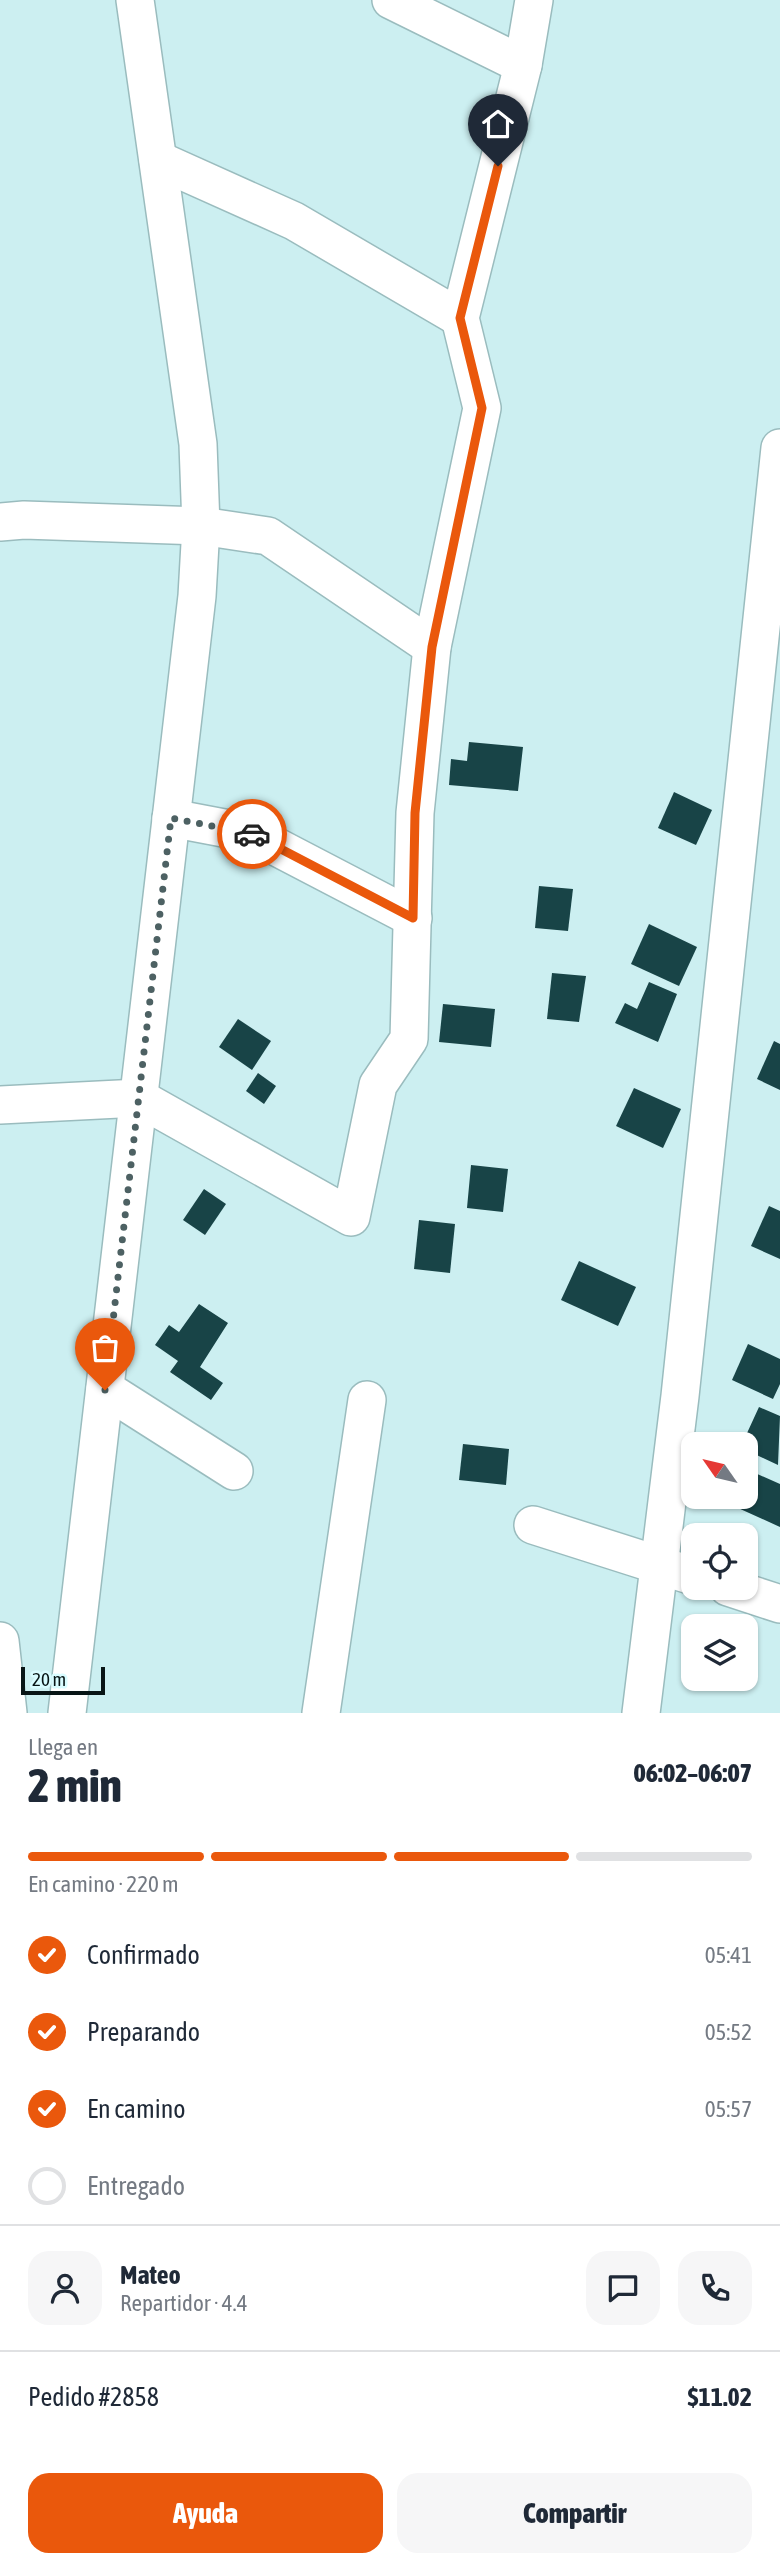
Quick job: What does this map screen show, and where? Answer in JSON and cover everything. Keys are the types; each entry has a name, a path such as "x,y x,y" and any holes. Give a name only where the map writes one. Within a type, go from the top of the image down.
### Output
{"street":[{"path":"77,1709 105,1390 197,596 201,526 198,444 135,0"},
{"path":"391,0 523,65"},
{"path":"0,1105 139,1098 351,1217 378,1085 409,1039 415,813 432,647 482,408 460,318 523,65 534,0"},
{"path":"158,159 293,221 460,318"},
{"path":"641,1713 676,1570 680,1396 769,660 780,448"},
{"path":"0,522 24,520 201,526 268,536 432,647"},
{"path":"171,818 250,833 413,918"},
{"path":"105,1390 233,1471"},
{"path":"321,1713 367,1400"},
{"path":"533,1525 676,1570"},
{"path":"758,1597 780,1604"},
{"path":"0,1642 9,1713"}],"building":[{"path":"469,742 523,747 518,791 449,785 451,759 467,761"},
{"path":"674,792 712,810 696,845 658,828"},
{"path":"539,886 573,889 568,931 535,928"},
{"path":"649,924 697,947 679,986 631,964"},
{"path":"552,973 586,976 579,1022 547,1019"},
{"path":"649,982 677,994 658,1042 615,1023 625,1003 637,1009"},
{"path":"443,1004 495,1009 491,1047 439,1042"},
{"path":"238,1019 271,1041 252,1070 219,1047"},
{"path":"774,1041 780,1044 780,1090 757,1079"},
{"path":"258,1073 276,1086 264,1104 246,1091"},
{"path":"634,1088 681,1109 663,1148 616,1126"},
{"path":"471,1165 508,1169 503,1212 467,1208"},
{"path":"204,1189 226,1204 205,1235 183,1220"},
{"path":"769,1206 780,1211 780,1259 751,1246"},
{"path":"419,1220 455,1224 450,1273 414,1269"},
{"path":"579,1261 636,1287 618,1326 561,1300"},
{"path":"199,1304 228,1323 200,1367 223,1383 211,1400 170,1372 178,1361 155,1345 169,1325 179,1332"},
{"path":"748,1344 780,1359 780,1384 773,1399 732,1380"},
{"path":"759,1407 780,1416 778,1465 758,1456 758,1432 748,1432"},
{"path":"463,1444 509,1449 506,1485 459,1480"},
{"path":"758,1474 780,1484 780,1527 740,1509 758,1509"}],"way so far":[{"path":"105,1390 171,818 252,834"}],"route":[{"path":"252,834 413,918 415,813 432,647 482,408 460,318 498,166"}]}
